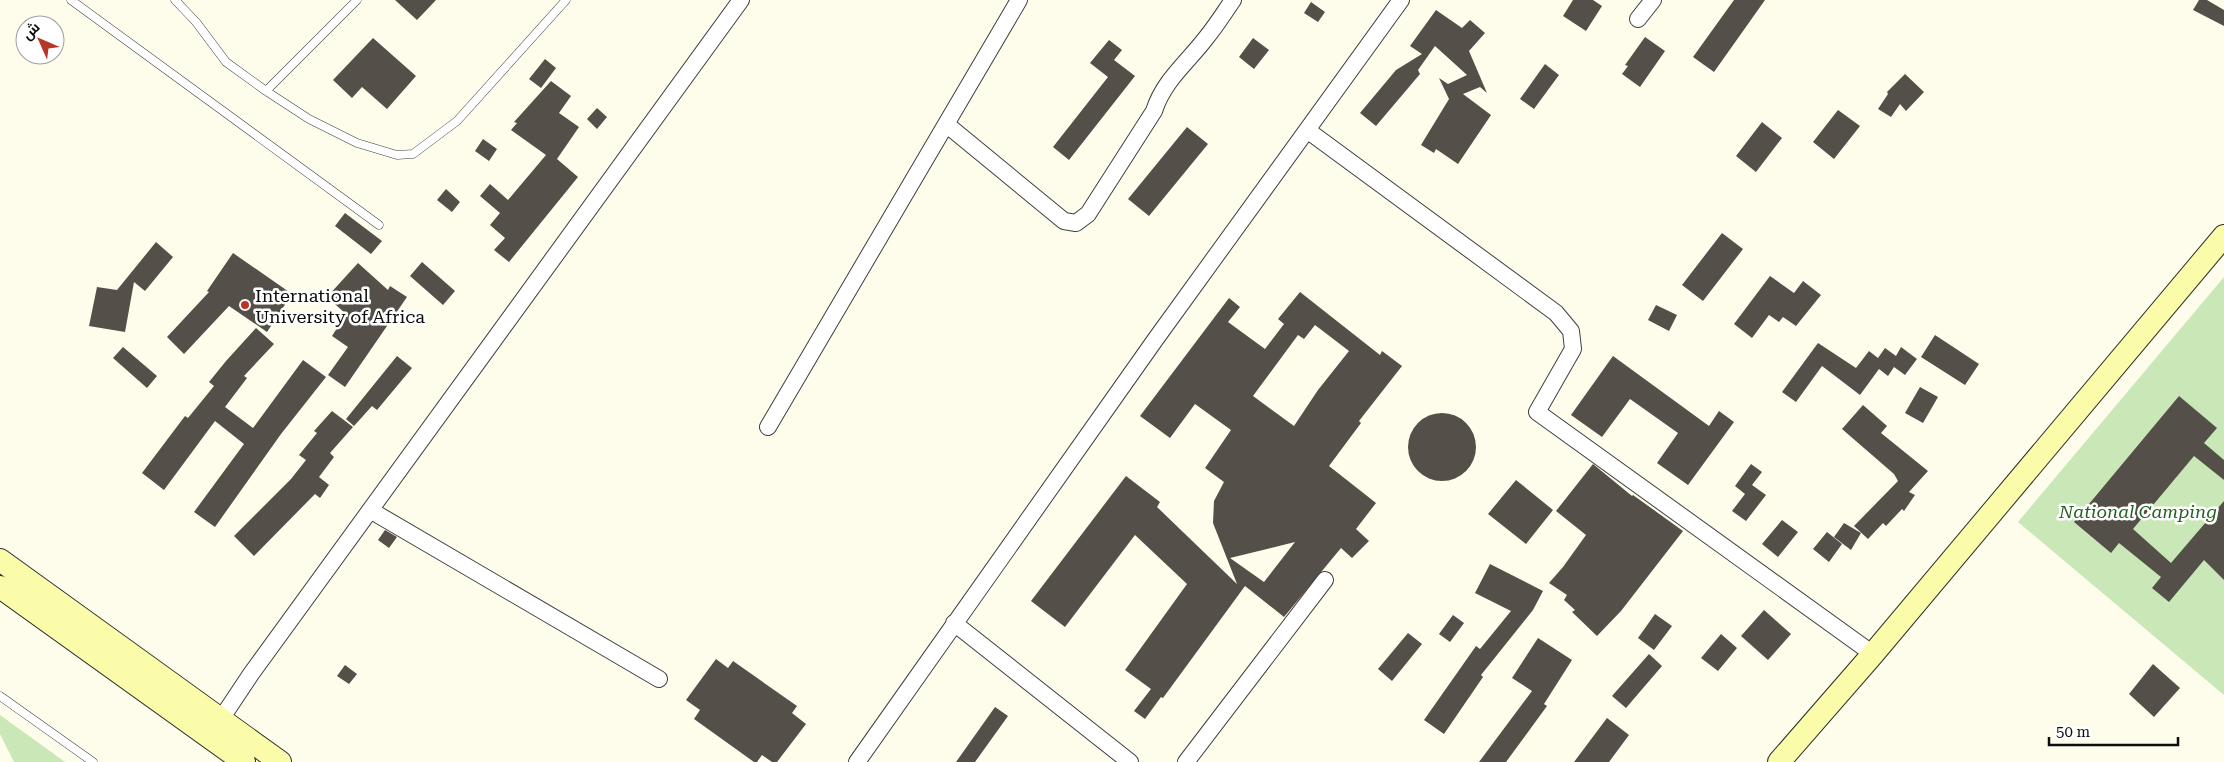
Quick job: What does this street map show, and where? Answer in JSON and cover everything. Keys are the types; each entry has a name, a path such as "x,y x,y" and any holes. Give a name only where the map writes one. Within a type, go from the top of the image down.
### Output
{"street":[{"path":"221,719 251,674 741,0"},
{"path":"768,427 1019,0"},
{"path":"946,124 1064,221 1076,223 1088,214 1154,110 1160,94 1169,79 1206,39 1233,0"},
{"path":"857,762 954,623 1401,0"},
{"path":"1638,19 1653,0"},
{"path":"1307,130 1562,319 1571,331 1572,349 1537,412 1873,654"},
{"path":"1779,762 1873,654 2224,236"},
{"path":"370,510 659,679"},
{"path":"0,560 280,762"},
{"path":"1186,762 1325,580"},
{"path":"0,586 244,762"},
{"path":"954,623 1130,762"}],"lane":[{"path":"71,0 379,225"},
{"path":"175,0 196,22 226,62 266,91 310,119 357,143 397,155 414,154 457,121 566,0"},
{"path":"266,91 357,0"},
{"path":"0,696 93,762"}],"green space":[{"name":"National Camping","path":"2224,277 2224,695 2018,522"},
{"path":"0,715 65,762 14,762 0,734"}],"building":[{"path":"395,0 436,0 417,20"},
{"path":"1573,0 1593,0 1602,6 1586,31 1563,16"},
{"path":"1734,0 1765,0 1714,72 1693,57"},
{"path":"2199,0 2207,0 2224,10 2224,26 2193,10"},
{"path":"1311,2 1325,12 1318,22 1304,13"},
{"path":"1436,10 1462,28 1470,20 1485,33 1469,51 1487,93 1480,87 1463,94 1491,115 1458,164 1436,149 1434,153 1421,145 1449,99 1439,78 1448,84 1467,75 1435,46 1418,70 1420,74 1376,126 1360,113 1396,70 1422,54 1410,46"},
{"path":"1645,37 1665,51 1640,87 1622,74 1628,66 1625,65"},
{"path":"373,38 416,76 387,109 362,87 352,98 333,80"},
{"path":"1253,38 1269,50 1254,69 1239,57"},
{"path":"1109,40 1122,50 1114,60 1135,76 1069,160 1053,147 1108,77 1090,63"},
{"path":"545,59 556,68 541,88 529,79"},
{"path":"1545,64 1559,75 1534,109 1520,99"},
{"path":"1905,74 1924,92 1906,111 1900,104 1891,117 1878,109 1888,94 1887,92"},
{"path":"551,81 571,96 559,113 579,127 557,159 578,177 509,262 494,250 505,238 490,225 500,213 480,196 490,184 508,200 546,155 511,130 517,123 514,122"},
{"path":"597,108 607,117 597,129 587,119"},
{"path":"1838,110 1860,126 1834,159 1813,142"},
{"path":"1762,122 1782,138 1756,172 1736,156"},
{"path":"1187,127 1208,144 1149,216 1128,199"},
{"path":"483,139 497,149 489,161 475,151"},
{"path":"446,189 460,202 452,212 437,200"},
{"path":"345,213 382,241 371,254 335,226"},
{"path":"1722,233 1743,249 1703,301 1682,285"},
{"path":"156,242 173,257 145,291 134,282 125,332 89,326 97,287 117,290"},
{"path":"233,253 292,294 267,332 229,306 184,354 167,337 209,292 207,291"},
{"path":"422,262 455,291 443,305 410,276"},
{"path":"358,263 388,290 390,286 407,297 345,387 328,375 348,347 332,336 346,314 327,297"},
{"path":"1770,276 1794,293 1803,281 1821,295 1796,326 1783,317 1779,322 1769,315 1752,338 1734,324"},
{"path":"1300,292 1380,355 1382,351 1402,366 1359,421 1361,423 1329,466 1376,503 1356,529 1369,541 1352,558 1341,548 1284,617 1245,586 1163,698 1161,697 1145,719 1134,711 1151,689 1125,670 1187,584 1135,535 1065,627 1031,601 1126,476 1160,502 1157,507 1237,584 1213,523 1214,501 1224,482 1205,468 1231,430 1195,404 1170,438 1140,416 1229,298 1240,307 1228,322 1265,349 1284,324 1278,319","holes":["1315,325 1349,351 1318,390 1294,426 1253,396 1298,335 1304,339","1295,542 1264,582 1230,558"]},
{"path":"1656,305 1677,315 1669,331 1648,320"},
{"path":"256,328 274,344 244,376 247,378 225,407 253,428 303,360 326,377 281,434 215,527 194,512 244,444 215,421 164,490 142,473 185,416 188,418 214,386 209,382"},
{"path":"1935,335 1979,364 1965,385 1921,357"},
{"path":"1818,343 1856,368 1869,351 1878,358 1885,348 1896,356 1901,347 1917,359 1905,375 1894,367 1888,376 1879,369 1860,395 1822,366 1796,402 1782,392"},
{"path":"123,347 157,376 147,388 113,358"},
{"path":"397,356 412,368 377,410 372,406 354,426 346,419"},
{"path":"1613,356 1709,426 1719,411 1734,422 1688,485 1657,463 1678,433 1630,399 1602,437 1571,415"},
{"path":"1920,387 1938,397 1923,423 1905,413"},
{"path":"2179,396 2217,428 2204,443 2224,460 2224,480 2194,456 2133,529 2171,563 2224,501 2224,580 2204,560 2169,602 2152,588 2161,577 2119,543 2111,553 2074,522"},
{"path":"1863,405 1887,426 1881,433 1928,471 1909,492 1915,495 1904,511 1902,509 1886,526 1883,523 1868,539 1854,526 1898,481 1894,474 1842,429"},
{"path":"332,411 353,427 330,453 334,457 319,477 329,485 320,498 315,494 254,556 234,536 291,479 306,460 299,455 317,433 314,431"},
{"path":"1442,413 1455,416 1466,423 1473,434 1476,447 1473,460 1466,471 1455,478 1442,481 1429,478 1418,471 1411,460 1408,447 1411,434 1418,423 1429,416"},
{"path":"1593,464 1632,496 1683,531 1621,611 1597,636 1572,612 1575,610 1564,600 1567,595 1549,583 1586,535 1556,511"},
{"path":"1751,464 1762,472 1752,485 1766,495 1746,521 1732,511 1745,494 1735,486"},
{"path":"1516,480 1553,510 1526,544 1488,514"},
{"path":"1782,520 1798,532 1778,557 1762,544"},
{"path":"1844,523 1861,533 1851,550 1834,537"},
{"path":"385,530 397,537 389,548 378,540"},
{"path":"1827,532 1842,544 1829,562 1813,549"},
{"path":"1490,564 1543,591 1533,610 1481,675 1483,677 1444,734 1424,720 1476,646 1480,649 1511,611 1475,593"},
{"path":"1764,610 1791,634 1768,660 1741,636"},
{"path":"1655,614 1672,626 1654,650 1638,638"},
{"path":"1453,615 1464,623 1450,642 1439,634"},
{"path":"1408,633 1422,644 1392,681 1378,669"},
{"path":"1721,634 1737,648 1718,671 1701,658"},
{"path":"1538,638 1572,660 1544,704 1547,706 1506,762 1479,762 1532,691 1512,678"},
{"path":"1649,654 1662,666 1626,708 1612,696"},
{"path":"716,659 728,668 733,661 797,706 792,713 806,724 777,762 772,762 762,755 757,762 754,762 694,719 700,710 686,700"},
{"path":"2153,664 2180,688 2154,717 2129,694"},
{"path":"345,665 357,674 349,684 337,676"},
{"path":"995,707 1008,716 975,762 956,762"},
{"path":"1607,718 1629,735 1609,762 1574,762"}],"place":[{"name":"International University of Africa","path":"245,305"}]}
